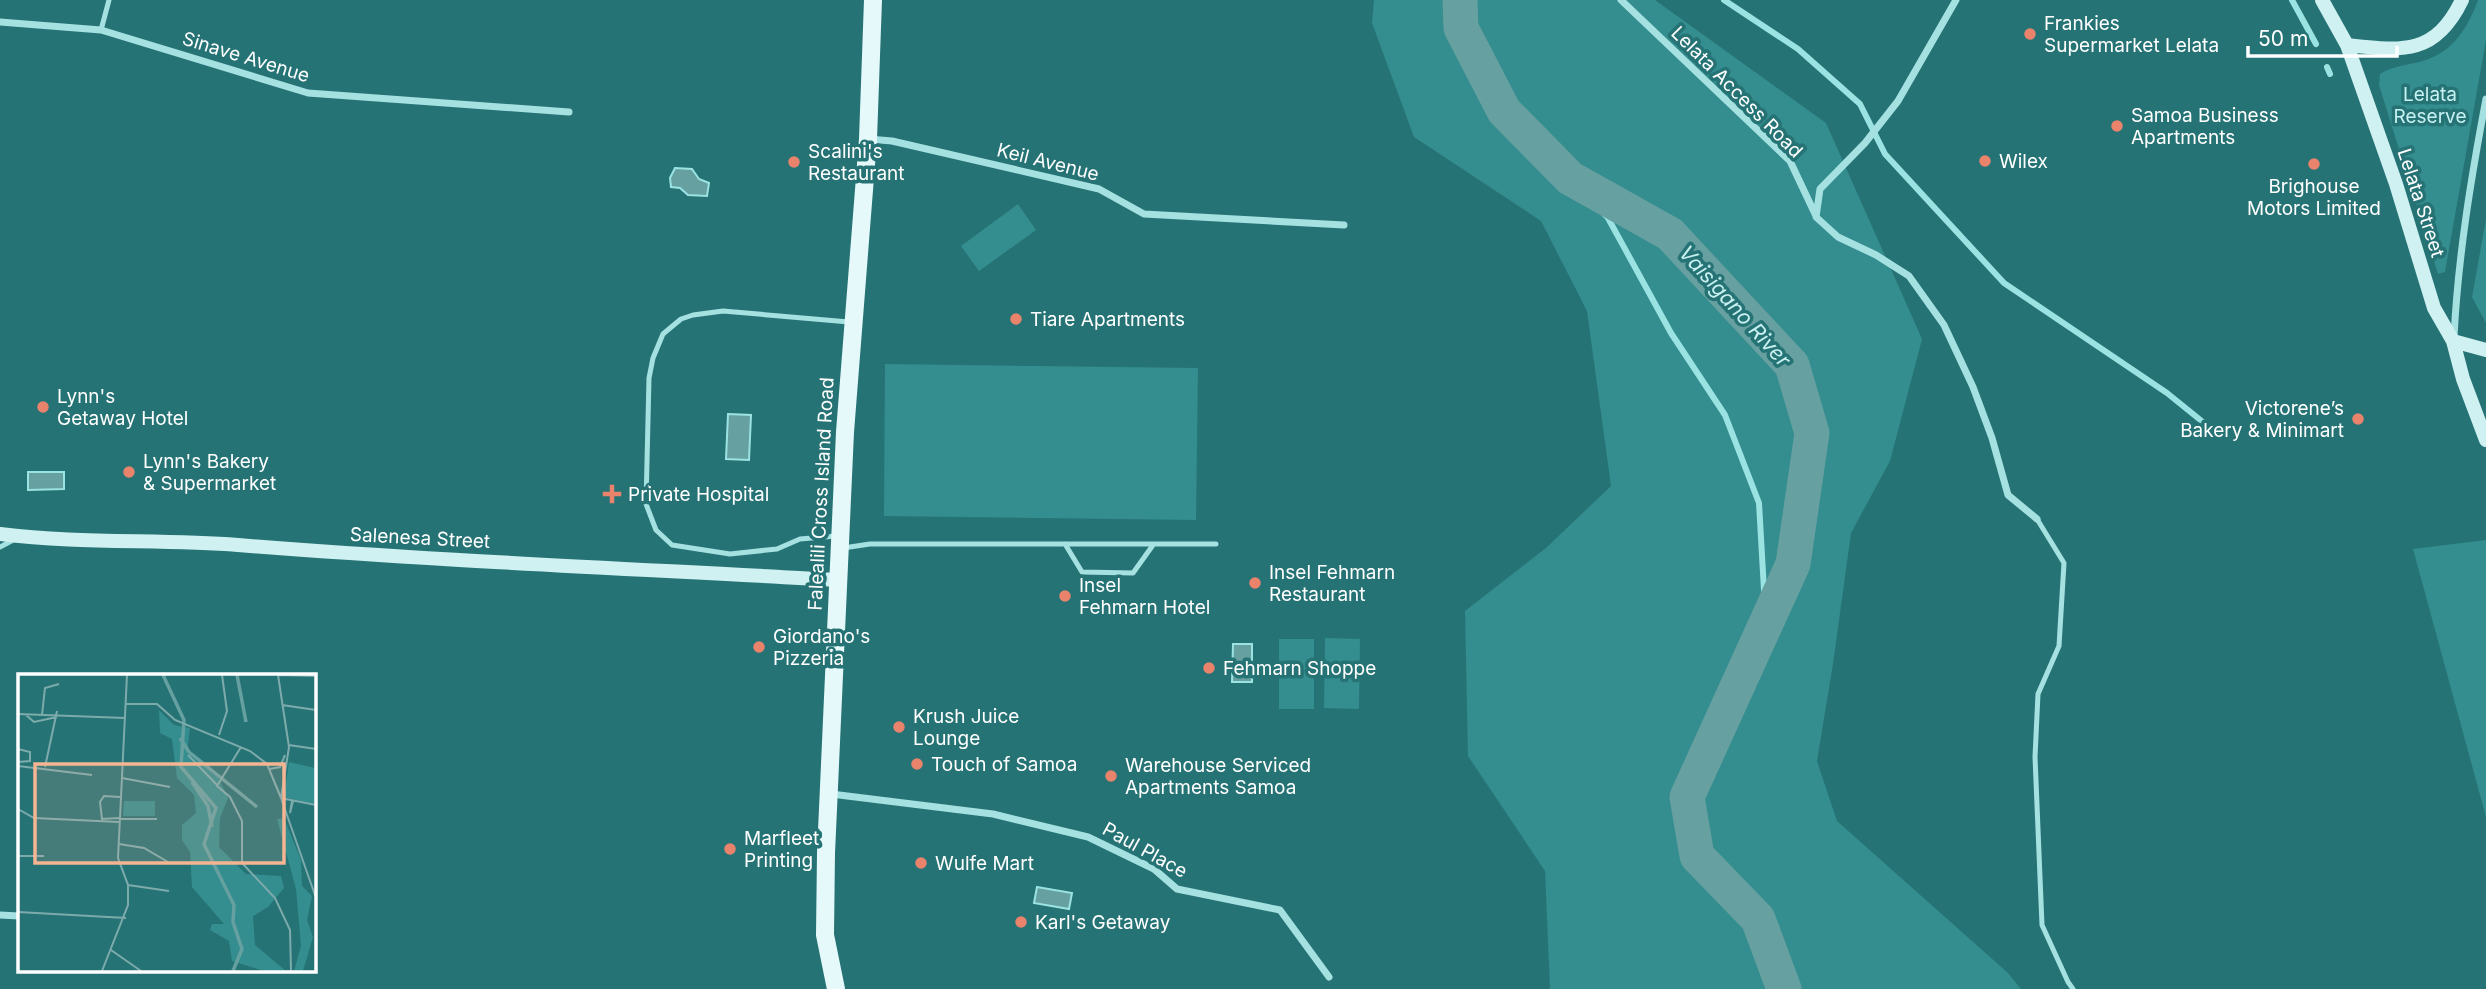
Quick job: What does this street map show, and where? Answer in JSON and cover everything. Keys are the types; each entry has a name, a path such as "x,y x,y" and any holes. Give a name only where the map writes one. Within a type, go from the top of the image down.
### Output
{"main road":[{"name":"Falealili Cross Island Road","path":"836,989 825,935 837,579 852,323 867,139 873,0"},
{"name":"Lelata Street","path":"2322,0 2347,45 2396,184 2434,307 2453,341 2463,379 2486,440"},
{"path":"2347,45 2389,50 2434,38 2451,22 2462,0"},
{"path":"2453,341 2486,350"},
{"name":"Salenesa Street","path":"0,534 54,540 235,545 562,566 837,579"}],"street":[{"name":"Lelata Access Road","path":"1621,0 1790,161 1816,217 1838,237 1876,255 1909,276 1944,325 1973,387 1992,438 2008,495 2037,519"},
{"path":"1816,217 1820,189 1865,143 1898,101 1956,0"},
{"name":"Sinave Avenue","path":"0,22 101,30 308,93 569,112"},
{"path":"2453,341 2456,288 2464,228 2486,99"},
{"name":"Keil Avenue","path":"867,139 892,141 1099,189 1143,214 1344,225"},
{"name":"Paul Place","path":"830,794 993,814 1088,837 1154,869 1177,889 1280,910 1329,977"},
{"path":"0,915 18,916"}],"lane":[{"path":"101,30 109,0"},
{"path":"852,323 723,312 681,319 663,334 653,358 649,379 646,504 656,530 672,545 730,554 777,549 800,539 870,544 1216,544"},
{"path":"2037,519 2064,563 2059,646 2038,694 2035,757 2042,925 2073,989"},
{"path":"0,547 22,537"},
{"path":"1065,544 1082,572 1121,573 1133,573 1153,545"}],"green space":[{"path":"1374,0 1655,0 1826,123 1922,339 1890,461 1851,533 1817,761 1837,821 2008,973 2021,989 1550,989 1545,871 1468,756 1465,611 1546,548 1611,486 1587,311 1541,221 1414,137 1372,23"},
{"name":"Lelata Reserve","path":"2478,0 2486,0 2486,40 2445,272 2438,274 2379,85 2380,74 2426,60 2445,50 2465,28"},
{"path":"1018,204 1036,230 979,271 961,246"},
{"path":"2486,219 2486,323 2472,297"},
{"path":"885,364 1198,368 1196,520 884,516"},
{"path":"2486,540 2486,817 2413,549"},
{"path":"1325,638 1360,639 1359,709 1324,708"},
{"path":"1279,639 1314,639 1314,709 1279,709"}],"shaded area":[{"path":"675,168 692,169 699,179 709,183 707,196 688,195 680,188 671,187 670,178"},
{"path":"728,414 751,415 749,460 726,459"},
{"path":"28,472 64,472 64,489 28,490"},
{"path":"1233,644 1252,644 1252,682 1232,682"},
{"path":"1037,887 1072,893 1069,909 1034,903"}],"waterway":[{"name":"Vaisigano River","path":"1460,0 1461,28 1504,111 1570,178 1670,234 1792,365 1812,433 1793,564 1687,797 1697,856 1758,919 1784,989"},
{"path":"1724,0 1798,49 1860,104 1885,154 2004,283 2167,393 2214,431"},
{"path":"2292,0 2316,44"},
{"path":"2327,67 2330,74"},
{"path":"1570,178 1608,218 1671,333 1725,415 1759,503 1766,625"}],"place":[{"name":"Frankies Supermarket Lelata","path":"2030,34"},
{"name":"Samoa Business Apartments","path":"2117,126"},
{"name":"Wilex","path":"1985,161"},
{"name":"Scalini's Restaurant","path":"794,162"},
{"name":"Brighouse Motors Limited","path":"2314,164"},
{"name":"Tiare Apartments","path":"1016,319"},
{"name":"Lynn's Getaway Hotel","path":"43,407"},
{"name":"Victorene’s Bakery & Minimart","path":"2358,419"},
{"name":"Lynn's Bakery & Supermarket","path":"129,472"},
{"name":"Private Hospital","path":"612,494"},
{"name":"Insel Fehmarn Restaurant","path":"1255,583"},
{"name":"Insel Fehmarn Hotel","path":"1065,596"},
{"name":"Giordano's Pizzeria","path":"759,647"},
{"name":"Fehmarn Shoppe","path":"1209,668"},
{"name":"Krush Juice Lounge","path":"899,727"},
{"name":"Touch of Samoa","path":"917,764"},
{"name":"Warehouse Serviced Apartments Samoa","path":"1111,776"},
{"name":"Marfleet Printing","path":"730,849"},
{"name":"Wulfe Mart","path":"921,863"},
{"name":"Karl's Getaway","path":"1021,922"}]}
